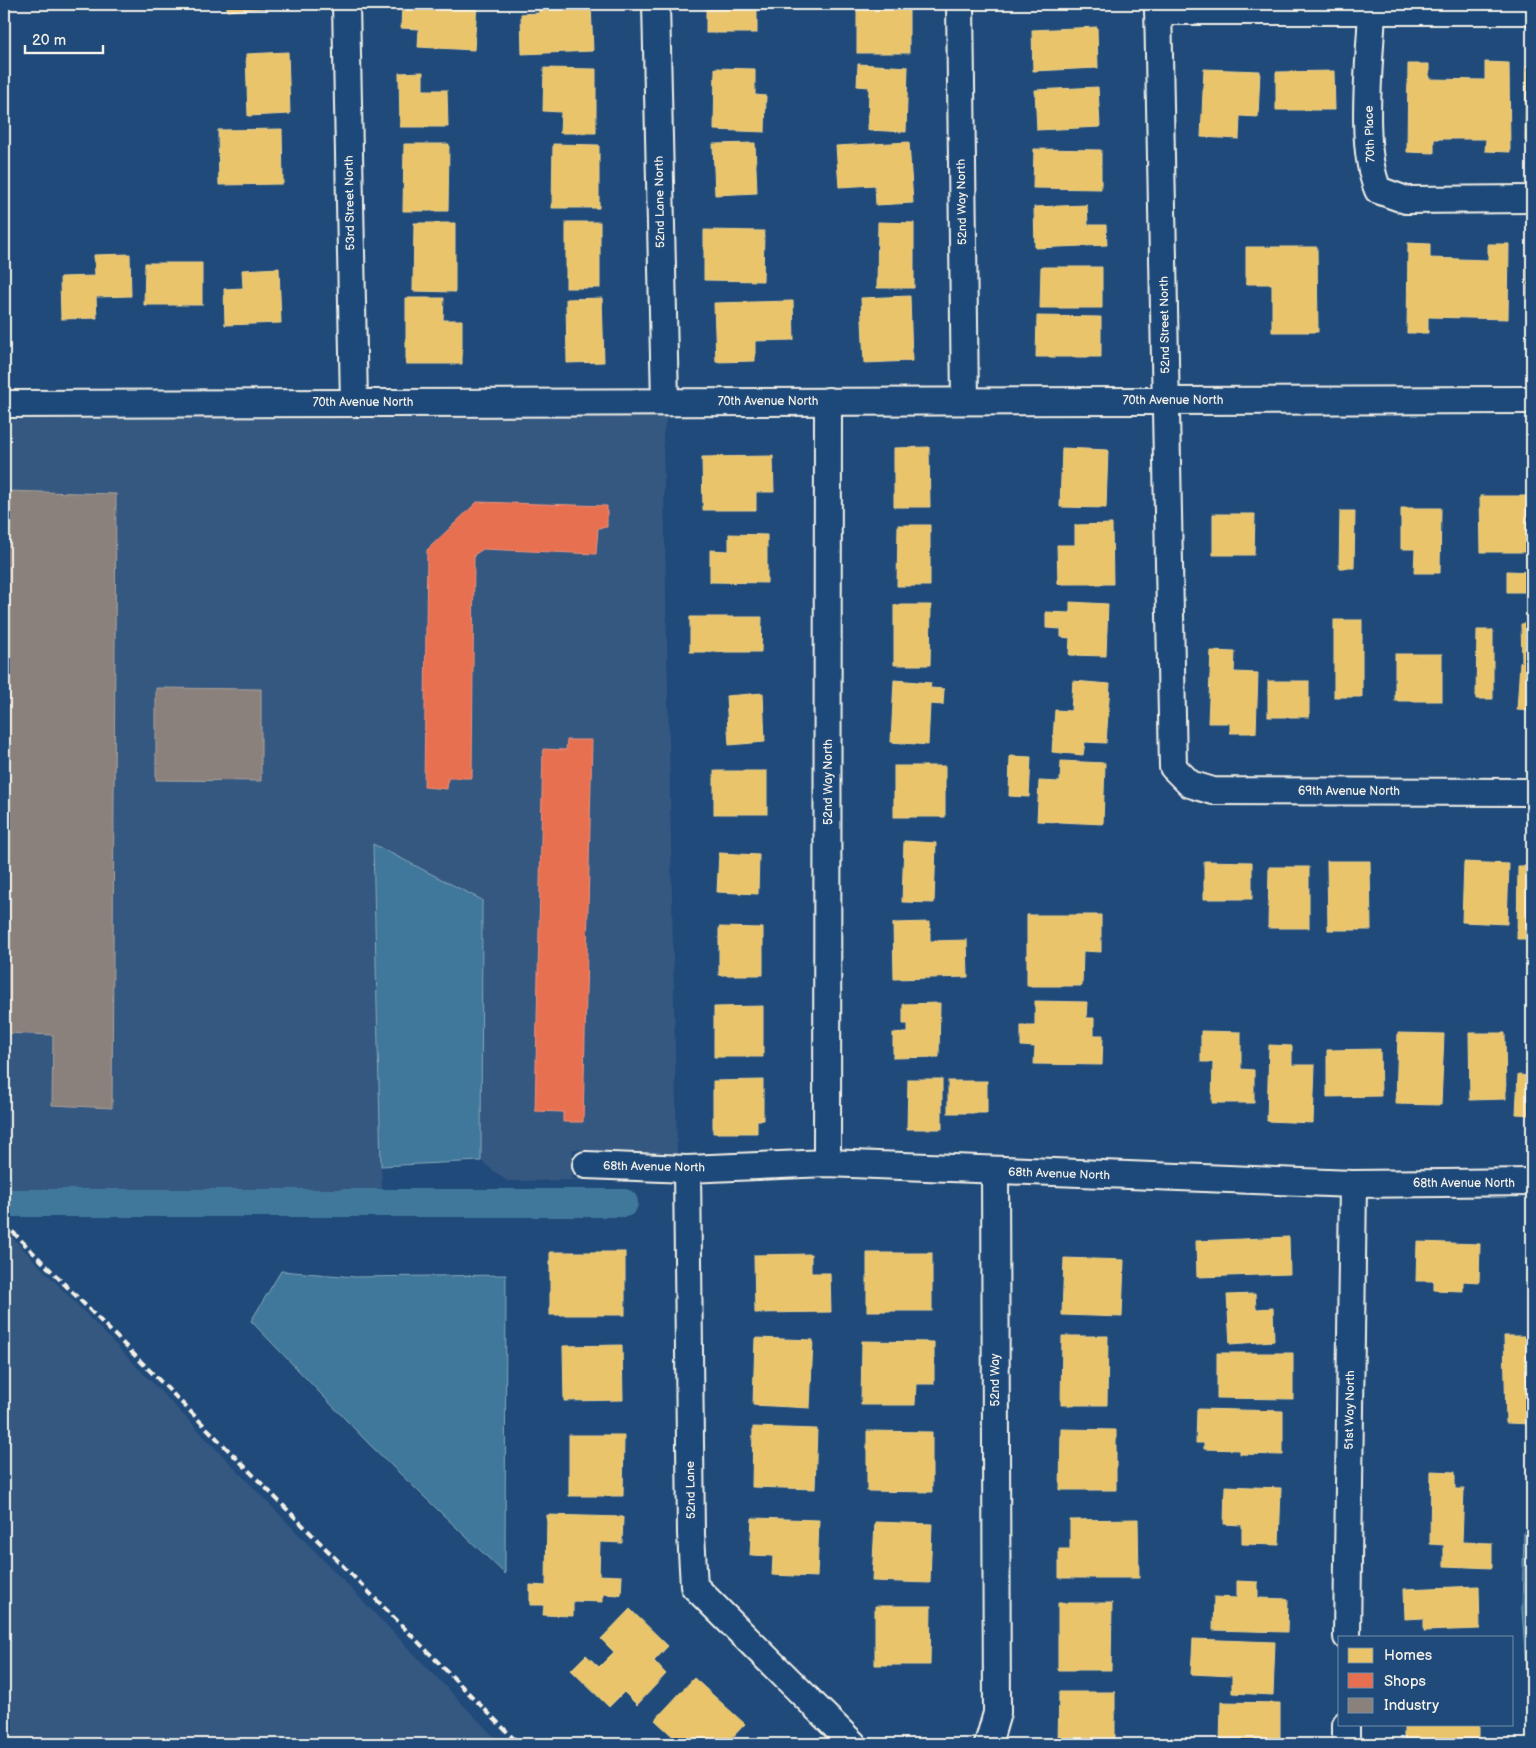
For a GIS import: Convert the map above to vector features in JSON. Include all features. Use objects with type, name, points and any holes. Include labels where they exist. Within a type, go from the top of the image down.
[{"type":"street","name":"53rd Street North","points":[[346,4],[354,402]]},
{"type":"street","name":"52nd Lane North","points":[[656,4],[665,401]]},
{"type":"street","name":"52nd Way North","points":[[960,4],[965,400]]},
{"type":"street","points":[[1158,8],[1372,12],[1531,9]]},
{"type":"street","name":"52nd Street North","points":[[1158,8],[1173,767]]},
{"type":"street","name":"70th Place","points":[[1372,12],[1368,151],[1372,176],[1378,190],[1406,200],[1532,199]]},
{"type":"street","name":"70th Avenue North","points":[[4,404],[1532,400]]},
{"type":"street","name":"52nd Way North","points":[[827,1163],[828,401]]},
{"type":"street","name":"69th Avenue North","points":[[1173,767],[1190,784],[1213,791],[1532,792]]},
{"type":"street","name":"68th Avenue North","points":[[586,1165],[687,1169],[827,1163],[1353,1184],[1532,1182]]},
{"type":"street","name":"52nd Lane","points":[[687,1169],[691,1534],[694,1586],[853,1744]]},
{"type":"street","name":"52nd Way","points":[[988,1744],[997,1713],[995,1171]]},
{"type":"street","name":"51st Way North","points":[[1347,1636],[1353,1184]]},
{"type":"street","points":[[1346,1726],[1346,1744]]},
{"type":"shaded area","points":[[667,416],[663,435],[677,1154],[573,1149],[572,1179],[590,1180],[507,1181],[481,1161],[482,900],[373,844],[382,1199],[4,1197],[4,419]]},
{"type":"shaded area","points":[[373,844],[482,900],[481,1161],[381,1166]]},
{"type":"shaded area","points":[[4,1229],[440,1681],[501,1744],[4,1744]]},
{"type":"shaded area","points":[[281,1271],[355,1277],[506,1275],[505,1574],[369,1444],[251,1321]]},
{"type":"shaded area","points":[[1532,1514],[1532,1720],[1527,1685],[1522,1608],[1524,1532]]},
{"type":"building: Homes","points":[[227,4],[278,4],[279,7],[227,11]]},
{"type":"building: Homes","points":[[402,4],[477,4],[474,50],[418,47],[419,29],[401,28]]},
{"type":"building: Homes","points":[[538,4],[591,4],[593,51],[522,54],[521,14],[539,13]]},
{"type":"building: Homes","points":[[706,4],[757,4],[757,33],[706,33]]},
{"type":"building: Homes","points":[[857,4],[909,4],[909,53],[857,53]]},
{"type":"building: Homes","points":[[1097,27],[1098,68],[1033,71],[1032,30]]},
{"type":"building: Homes","points":[[288,52],[290,114],[248,116],[246,54]]},
{"type":"building: Homes","points":[[1485,62],[1509,63],[1510,152],[1485,151],[1486,139],[1434,139],[1434,153],[1407,152],[1408,64],[1429,64],[1429,79],[1485,80]]},
{"type":"building: Homes","points":[[858,64],[908,67],[906,132],[868,130],[869,87],[857,86]]},
{"type":"building: Homes","points":[[1526,66],[1532,66],[1532,141],[1525,141]]},
{"type":"building: Homes","points":[[544,68],[596,69],[596,133],[560,133],[561,112],[543,111]]},
{"type":"building: Homes","points":[[715,68],[755,69],[755,95],[766,96],[765,132],[714,130]]},
{"type":"building: Homes","points":[[1204,69],[1260,71],[1258,117],[1240,116],[1239,139],[1201,137]]},
{"type":"building: Homes","points":[[1334,71],[1335,110],[1276,110],[1276,72]]},
{"type":"building: Homes","points":[[423,72],[423,90],[447,90],[448,127],[400,127],[399,73]]},
{"type":"building: Homes","points":[[1098,87],[1100,127],[1037,130],[1035,90]]},
{"type":"building: Homes","points":[[282,129],[283,184],[219,185],[218,130]]},
{"type":"building: Homes","points":[[909,142],[913,203],[876,205],[875,185],[839,187],[836,146]]},
{"type":"building: Homes","points":[[755,143],[757,193],[715,195],[713,144]]},
{"type":"building: Homes","points":[[404,144],[449,144],[448,211],[403,211]]},
{"type":"building: Homes","points":[[553,144],[599,145],[599,208],[552,208]]},
{"type":"building: Homes","points":[[1034,149],[1101,150],[1101,189],[1033,188]]},
{"type":"building: Homes","points":[[1087,205],[1088,225],[1106,225],[1107,245],[1035,248],[1034,207]]},
{"type":"building: Homes","points":[[566,222],[600,222],[600,288],[566,288]]},
{"type":"building: Homes","points":[[878,222],[914,223],[914,288],[877,288]]},
{"type":"building: Homes","points":[[414,223],[455,223],[455,292],[413,291]]},
{"type":"building: Homes","points":[[704,230],[764,231],[763,281],[704,280]]},
{"type":"building: Homes","points":[[1408,243],[1430,244],[1430,258],[1488,260],[1488,244],[1509,244],[1508,319],[1428,317],[1428,333],[1407,333]]},
{"type":"building: Homes","points":[[1246,247],[1317,247],[1318,332],[1272,332],[1272,284],[1246,284]]},
{"type":"building: Homes","points":[[130,254],[131,296],[96,297],[97,318],[61,319],[60,277],[95,276],[94,255]]},
{"type":"building: Homes","points":[[1528,257],[1532,257],[1532,330],[1528,330]]},
{"type":"building: Homes","points":[[145,263],[202,263],[202,305],[144,305]]},
{"type":"building: Homes","points":[[1041,267],[1102,267],[1102,308],[1040,308]]},
{"type":"building: Homes","points":[[279,268],[281,323],[225,325],[224,289],[243,288],[242,270]]},
{"type":"building: Homes","points":[[910,296],[912,361],[864,363],[861,298]]},
{"type":"building: Homes","points":[[406,298],[444,298],[443,320],[462,320],[462,364],[406,364]]},
{"type":"building: Homes","points":[[602,298],[604,362],[567,363],[566,299]]},
{"type":"building: Homes","points":[[793,301],[794,340],[755,341],[755,361],[716,362],[714,303]]},
{"type":"building: Homes","points":[[1037,316],[1101,317],[1101,357],[1036,357]]},
{"type":"building: Homes","points":[[929,447],[930,507],[894,507],[894,448]]},
{"type":"building: Homes","points":[[1062,448],[1108,450],[1106,508],[1060,507]]},
{"type":"building: Homes","points":[[773,456],[774,492],[756,492],[756,510],[703,510],[702,457]]},
{"type":"building: Homes","points":[[1480,496],[1532,496],[1532,552],[1481,552]]},
{"type":"building: Homes","points":[[1401,508],[1441,508],[1440,573],[1414,573],[1415,549],[1401,549]]},
{"type":"building: Homes","points":[[1340,511],[1355,511],[1354,568],[1339,568]]},
{"type":"building: Homes","points":[[1213,514],[1255,514],[1254,555],[1213,555]]},
{"type":"building: Homes","points":[[1112,524],[1113,584],[1058,584],[1057,545],[1075,545],[1075,525]]},
{"type":"building: Homes","points":[[898,525],[930,525],[930,586],[897,586]]},
{"type":"building: Homes","points":[[729,534],[767,535],[767,583],[710,582],[710,550],[729,551]]},
{"type":"building: Homes","points":[[1507,571],[1532,572],[1532,592],[1507,592]]},
{"type":"building: Homes","points":[[1070,602],[1108,604],[1106,656],[1069,655],[1070,638],[1061,637],[1061,629],[1046,628],[1046,612],[1070,613]]},
{"type":"building: Homes","points":[[894,605],[931,605],[930,665],[894,665]]},
{"type":"building: Homes","points":[[690,617],[762,617],[761,652],[690,652]]},
{"type":"building: Homes","points":[[1334,620],[1362,620],[1362,697],[1334,697]]},
{"type":"building: Homes","points":[[1532,623],[1532,661],[1522,661],[1521,624]]},
{"type":"building: Homes","points":[[1477,630],[1493,630],[1493,699],[1476,699]]},
{"type":"building: Homes","points":[[1211,651],[1235,652],[1234,672],[1258,673],[1256,733],[1230,733],[1230,723],[1208,723]]},
{"type":"building: Homes","points":[[1395,654],[1442,654],[1442,701],[1395,701]]},
{"type":"building: Homes","points":[[1520,662],[1532,662],[1532,711],[1517,710]]},
{"type":"building: Homes","points":[[894,680],[931,683],[930,688],[944,689],[943,705],[930,704],[928,745],[891,742]]},
{"type":"building: Homes","points":[[1073,681],[1110,684],[1106,743],[1085,742],[1083,755],[1052,752],[1055,710],[1071,711]]},
{"type":"building: Homes","points":[[1268,681],[1309,681],[1309,717],[1268,717]]},
{"type":"building: Homes","points":[[763,693],[765,742],[729,745],[726,696]]},
{"type":"building: Homes","points":[[1010,756],[1031,757],[1029,797],[1009,796]]},
{"type":"building: Homes","points":[[1061,761],[1105,763],[1103,824],[1037,821],[1039,781],[1060,782]]},
{"type":"building: Homes","points":[[894,766],[945,766],[945,817],[894,817]]},
{"type":"building: Homes","points":[[714,771],[767,771],[767,814],[714,814]]},
{"type":"building: Homes","points":[[904,841],[936,843],[934,903],[902,902]]},
{"type":"building: Homes","points":[[719,853],[759,855],[758,894],[717,892]]},
{"type":"building: Homes","points":[[1204,861],[1252,862],[1252,899],[1204,899]]},
{"type":"building: Homes","points":[[1327,861],[1370,861],[1371,930],[1328,930]]},
{"type":"building: Homes","points":[[1464,862],[1509,864],[1507,924],[1462,922]]},
{"type":"building: Homes","points":[[1518,866],[1532,866],[1532,939],[1517,939]]},
{"type":"building: Homes","points":[[1269,867],[1309,867],[1309,928],[1268,928]]},
{"type":"building: Homes","points":[[1027,915],[1101,915],[1101,952],[1083,951],[1082,986],[1027,986]]},
{"type":"building: Homes","points":[[930,922],[930,941],[967,940],[968,977],[894,979],[893,923]]},
{"type":"building: Homes","points":[[719,927],[763,928],[763,975],[719,975]]},
{"type":"building: Homes","points":[[1035,1001],[1087,1002],[1086,1018],[1094,1018],[1094,1035],[1103,1035],[1102,1065],[1034,1064],[1035,1047],[1021,1046],[1021,1026],[1035,1026]]},
{"type":"building: Homes","points":[[940,1003],[939,1057],[893,1058],[893,1033],[908,1033],[908,1024],[903,1024],[903,1004]]},
{"type":"building: Homes","points":[[763,1006],[763,1057],[714,1057],[714,1007]]},
{"type":"building: Homes","points":[[1201,1031],[1241,1032],[1241,1069],[1254,1070],[1254,1103],[1212,1103],[1213,1062],[1201,1062]]},
{"type":"building: Homes","points":[[1398,1033],[1444,1034],[1441,1105],[1396,1104]]},
{"type":"building: Homes","points":[[1469,1033],[1505,1033],[1506,1099],[1470,1100]]},
{"type":"building: Homes","points":[[1269,1045],[1292,1046],[1292,1065],[1315,1065],[1313,1123],[1267,1121]]},
{"type":"building: Homes","points":[[1380,1049],[1381,1096],[1327,1097],[1327,1050]]},
{"type":"building: Homes","points":[[1518,1075],[1532,1076],[1532,1115],[1516,1114]]},
{"type":"building: Homes","points":[[908,1079],[942,1079],[942,1129],[907,1129]]},
{"type":"building: Homes","points":[[763,1080],[763,1120],[757,1120],[757,1133],[713,1133],[713,1081]]},
{"type":"building: Homes","points":[[948,1081],[987,1081],[987,1113],[948,1113]]},
{"type":"building: Homes","points":[[1289,1237],[1290,1274],[1197,1277],[1196,1241]]},
{"type":"building: Homes","points":[[1417,1242],[1480,1244],[1479,1282],[1463,1281],[1463,1291],[1434,1290],[1434,1281],[1416,1281]]},
{"type":"building: Homes","points":[[550,1252],[625,1252],[625,1315],[550,1315]]},
{"type":"building: Homes","points":[[867,1253],[932,1253],[932,1311],[867,1311]]},
{"type":"building: Homes","points":[[811,1254],[811,1273],[830,1273],[831,1312],[755,1313],[754,1255]]},
{"type":"building: Homes","points":[[1064,1258],[1124,1260],[1122,1317],[1062,1315]]},
{"type":"building: Homes","points":[[1255,1294],[1256,1309],[1273,1308],[1274,1341],[1230,1344],[1227,1295]]},
{"type":"building: Homes","points":[[1062,1336],[1108,1336],[1107,1405],[1061,1405]]},
{"type":"building: Homes","points":[[1504,1336],[1532,1336],[1532,1424],[1506,1423]]},
{"type":"building: Homes","points":[[755,1338],[813,1340],[810,1408],[753,1405]]},
{"type":"building: Homes","points":[[862,1341],[934,1342],[934,1384],[916,1384],[915,1405],[861,1405]]},
{"type":"building: Homes","points":[[622,1345],[623,1400],[564,1401],[563,1346]]},
{"type":"building: Homes","points":[[1217,1353],[1293,1353],[1293,1399],[1217,1398]]},
{"type":"building: Homes","points":[[1197,1409],[1283,1411],[1283,1455],[1240,1454],[1240,1450],[1204,1449],[1204,1443],[1196,1443]]},
{"type":"building: Homes","points":[[753,1427],[817,1429],[815,1489],[752,1487]]},
{"type":"building: Homes","points":[[1061,1429],[1116,1430],[1116,1490],[1060,1490]]},
{"type":"building: Homes","points":[[867,1431],[932,1432],[932,1492],[867,1491]]},
{"type":"building: Homes","points":[[569,1435],[624,1435],[623,1496],[569,1496]]},
{"type":"building: Homes","points":[[1431,1471],[1455,1472],[1455,1489],[1464,1489],[1462,1542],[1492,1543],[1492,1568],[1444,1566],[1444,1545],[1430,1544]]},
{"type":"building: Homes","points":[[1225,1486],[1281,1488],[1279,1545],[1242,1544],[1242,1525],[1224,1524]]},
{"type":"building: Homes","points":[[547,1515],[623,1517],[622,1543],[600,1542],[599,1575],[622,1576],[621,1595],[603,1594],[603,1602],[573,1601],[573,1616],[543,1615],[544,1605],[530,1605],[530,1585],[546,1586]]},
{"type":"building: Homes","points":[[752,1518],[819,1520],[817,1577],[772,1575],[773,1556],[750,1555]]},
{"type":"building: Homes","points":[[1138,1519],[1139,1578],[1059,1578],[1059,1549],[1070,1549],[1070,1520]]},
{"type":"building: Homes","points":[[875,1522],[932,1524],[930,1583],[872,1581]]},
{"type":"building: Homes","points":[[1237,1581],[1258,1582],[1258,1598],[1288,1599],[1287,1632],[1213,1630],[1214,1597],[1237,1598]]},
{"type":"building: Homes","points":[[1479,1586],[1480,1629],[1424,1631],[1424,1618],[1405,1619],[1404,1589]]},
{"type":"building: Homes","points":[[1058,1603],[1112,1603],[1111,1670],[1058,1670]]},
{"type":"building: Homes","points":[[875,1606],[931,1606],[930,1665],[875,1665]]},
{"type":"building: Homes","points":[[630,1609],[668,1646],[654,1661],[666,1674],[637,1705],[624,1692],[609,1707],[571,1670],[586,1655],[599,1667],[614,1652],[601,1639]]},
{"type":"building: Homes","points":[[1193,1639],[1275,1642],[1273,1695],[1232,1693],[1232,1676],[1191,1674]]},
{"type":"building: Homes","points":[[694,1678],[745,1724],[726,1744],[681,1744],[655,1720]]},
{"type":"building: Homes","points":[[1059,1692],[1115,1692],[1115,1744],[1058,1744]]},
{"type":"building: Homes","points":[[1221,1702],[1280,1703],[1280,1744],[1220,1744]]},
{"type":"building: Homes","points":[[1404,1726],[1479,1726],[1479,1744],[1404,1744]]},
{"type":"building: Shops","points":[[477,502],[607,506],[607,527],[598,528],[596,554],[483,549],[474,555],[472,778],[448,778],[447,789],[424,787],[427,550]]},
{"type":"building: Shops","points":[[567,740],[592,740],[583,1122],[563,1122],[563,1112],[535,1111],[543,749],[566,750]]},
{"type":"building: Industry","points":[[4,491],[116,494],[112,1108],[52,1105],[53,1035],[4,1033]]},
{"type":"building: Industry","points":[[156,688],[261,689],[261,781],[156,780]]},
{"type":"building: Industry","points":[[5,1626],[6,1679],[4,1679]]},
{"type":"waterway","points":[[4,1203],[624,1203]]},
{"type":"railway","points":[[4,1223],[519,1744]]}]
